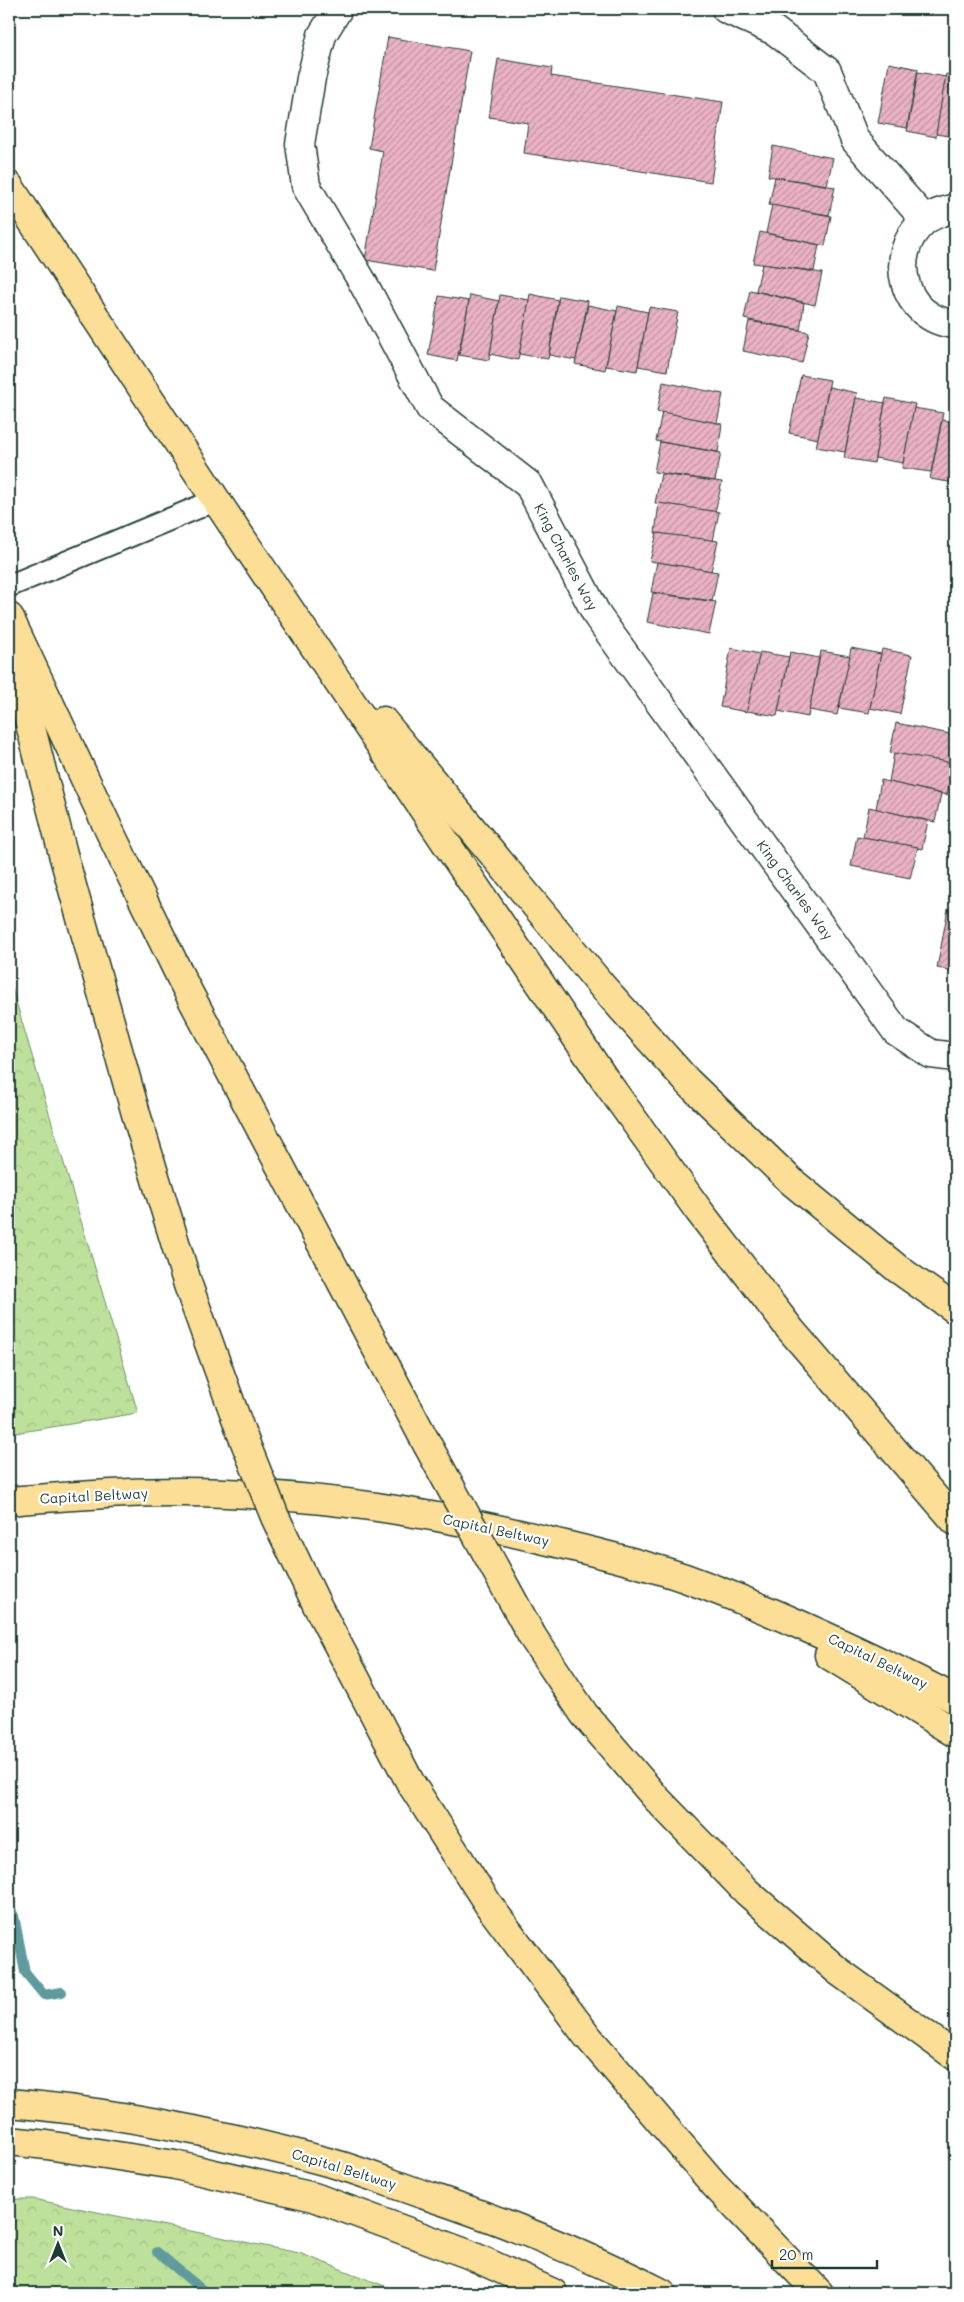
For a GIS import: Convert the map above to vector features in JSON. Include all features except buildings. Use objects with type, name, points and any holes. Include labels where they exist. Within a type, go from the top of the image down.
[{"type":"highway","points":[[9,186],[216,500],[600,1072],[699,1211],[790,1329],[955,1521]]},
{"type":"highway","points":[[283,600],[602,986],[687,1081],[791,1182],[898,1269],[955,1309]]},
{"type":"highway","points":[[9,617],[105,823],[182,980],[427,1444],[532,1636],[584,1714],[656,1798],[748,1892],[838,1971],[955,2056]]},
{"type":"highway","points":[[9,639],[63,854],[136,1114],[188,1285],[241,1432],[276,1517],[317,1605],[410,1782],[490,1907],[588,2037],[714,2184],[820,2293]]},
{"type":"highway","name":"Capital Beltway","points":[[9,1501],[100,1493],[226,1493],[354,1503],[492,1527],[682,1578],[783,1616],[878,1659],[955,1699]]},
{"type":"highway","points":[[682,1578],[775,1624],[861,1673],[955,1733]]},
{"type":"highway","name":"Capital Beltway","points":[[9,2103],[60,2107],[184,2128],[336,2164],[490,2217],[614,2268],[662,2293]]},
{"type":"highway","points":[[9,2141],[175,2165],[314,2197],[468,2254],[553,2293]]},
{"type":"street","name":"King Charles Way","points":[[338,9],[322,35],[301,134],[300,144],[306,186],[362,281],[430,408],[529,485],[598,617],[896,1031],[931,1054],[955,1057]]},
{"type":"street","points":[[726,9],[775,31],[827,71],[854,140],[925,220]]},
{"type":"street","points":[[955,208],[939,212],[925,220],[913,232],[906,247],[902,263],[904,280],[910,295],[920,308],[934,318],[955,324]]},
{"type":"lane","points":[[9,586],[216,500]]},
{"type":"green space","points":[[9,978],[138,1413],[9,1434]]},
{"type":"green space","points":[[9,2199],[33,2199],[299,2253],[403,2293],[9,2293]]},
{"type":"waterway","points":[[9,1907],[14,1916],[25,1972],[44,1995],[62,1992]]},
{"type":"waterway","points":[[157,2252],[206,2293]]}]
